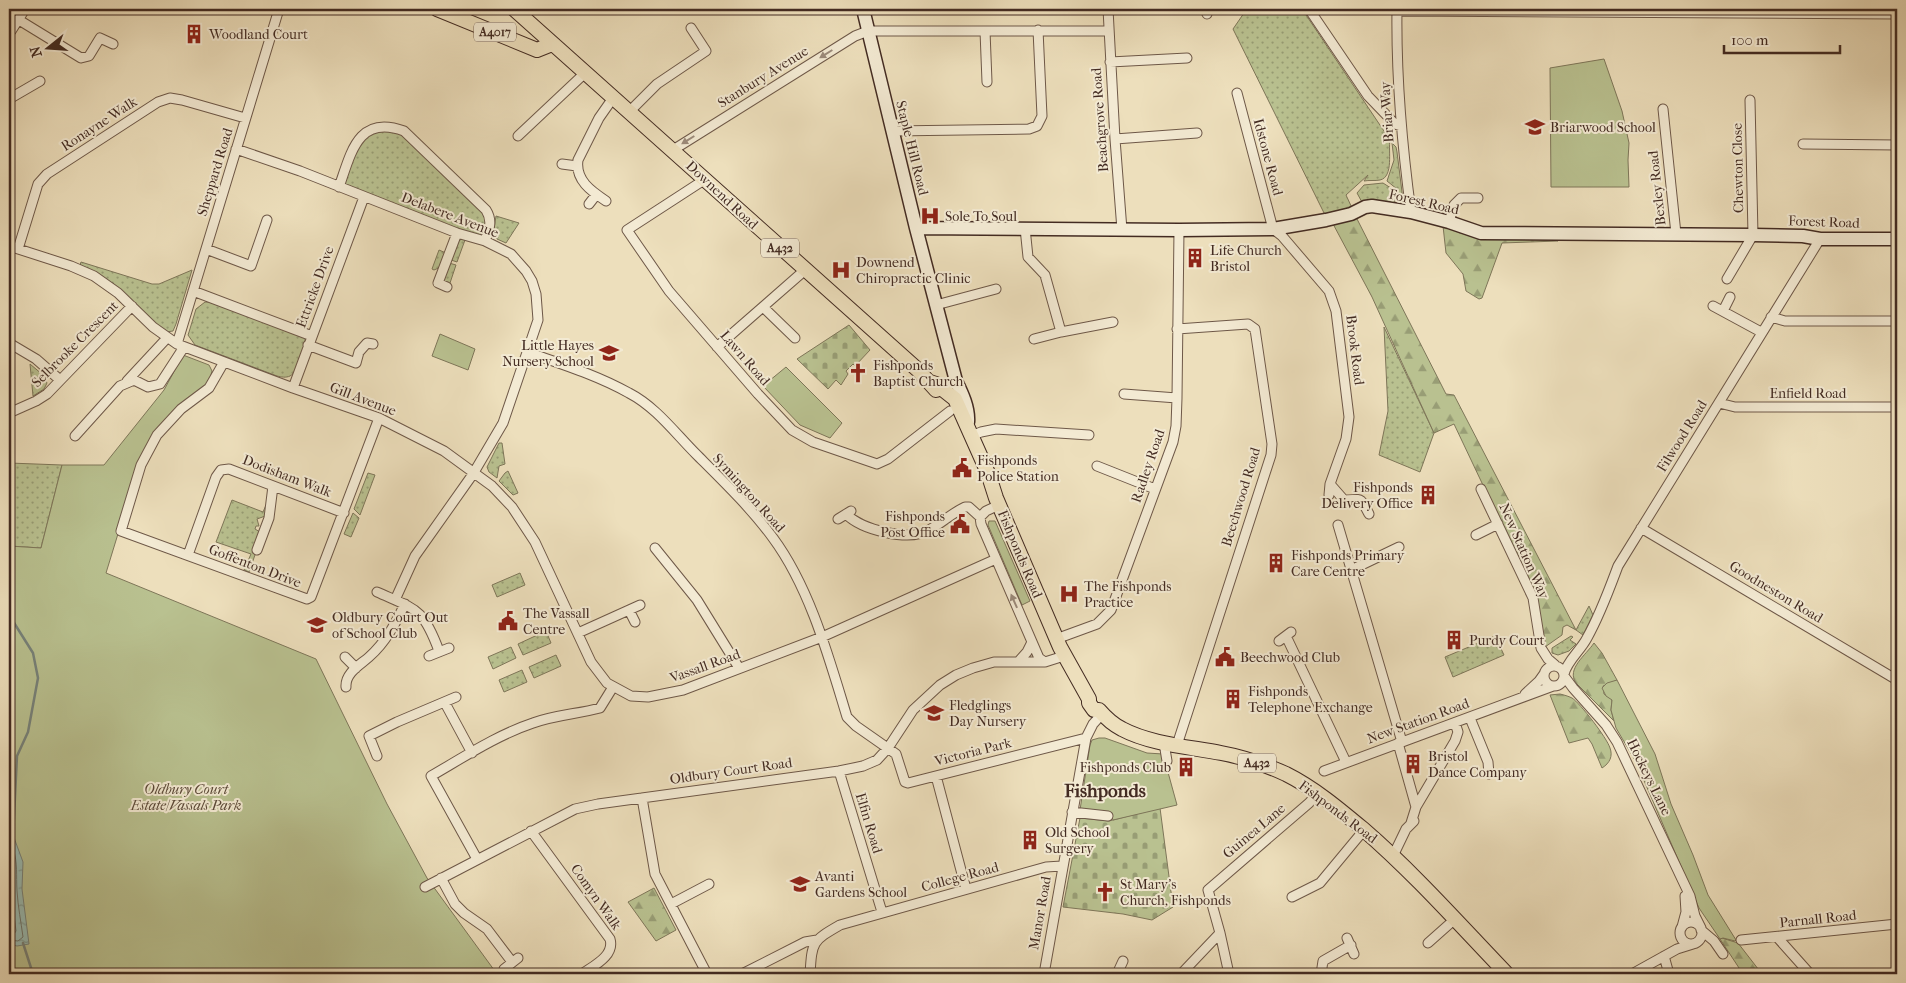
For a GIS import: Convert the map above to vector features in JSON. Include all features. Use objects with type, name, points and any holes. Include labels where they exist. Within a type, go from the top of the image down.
[{"type":"main road","name":"A4017","points":[[437,9],[537,50],[552,44]]},
{"type":"main road","name":"Downend Road","points":[[514,9],[930,382],[936,384],[953,405]]},
{"type":"main road","name":"Staple Hill Road","points":[[863,9],[936,305],[956,381],[962,392],[969,415],[970,432]]},
{"type":"main road","name":"Forest Road","points":[[916,228],[1273,229],[1351,214],[1365,207],[1390,208],[1411,212],[1481,233],[1753,235],[1804,236],[1820,239],[1897,239]]},
{"type":"main road","name":"Staple Hill Road","points":[[953,405],[956,381]]},
{"type":"main road","name":"Fishponds Road","points":[[953,405],[960,427],[970,432],[1056,639],[1089,699],[1088,703],[1122,729],[1171,744],[1240,757],[1285,774],[1318,794],[1364,830],[1393,856],[1507,974]]},
{"type":"street","points":[[10,32],[25,9]]},
{"type":"street","name":"Sheppard Road","points":[[127,381],[134,380],[148,387],[160,384],[180,346],[192,291],[279,9]]},
{"type":"street","name":"Beachgrove Road","points":[[1108,9],[1114,139],[1122,230]]},
{"type":"street","points":[[1309,9],[1368,96],[1395,124],[1401,126]]},
{"type":"street","points":[[1397,10],[1897,14]]},
{"type":"street","name":"Briar Way","points":[[1397,10],[1397,63],[1401,126],[1411,212]]},
{"type":"street","points":[[19,20],[81,58],[89,56],[100,38],[113,44]]},
{"type":"street","points":[[630,112],[657,84],[706,51],[691,28]]},
{"type":"street","points":[[892,131],[1029,129],[1037,126],[1042,116],[1038,30]]},
{"type":"street","points":[[868,31],[1109,30]]},
{"type":"street","name":"Stanbury Avenue","points":[[673,150],[855,36],[868,31]]},
{"type":"street","points":[[985,31],[987,82]]},
{"type":"street","points":[[69,63],[75,54]]},
{"type":"street","points":[[1110,62],[1187,58]]},
{"type":"street","points":[[518,136],[585,73]]},
{"type":"street","points":[[9,99],[40,81]]},
{"type":"street","name":"Idstone Road","points":[[1237,93],[1273,229]]},
{"type":"street","name":"Ronayne Walk","points":[[18,249],[38,184],[42,179],[158,102],[170,98],[182,100],[245,118]]},
{"type":"street","points":[[606,201],[596,194],[578,175],[577,166],[578,160],[599,118],[613,98]]},
{"type":"street","name":"Chewton Close","points":[[1750,100],[1753,235]]},
{"type":"street","name":"Bexley Road","points":[[1663,109],[1676,234]]},
{"type":"street","points":[[339,187],[351,151],[361,136],[379,127],[392,127],[404,131],[490,215],[490,225],[485,241]]},
{"type":"street","points":[[1114,139],[1197,133]]},
{"type":"street","points":[[1803,144],[1897,145]]},
{"type":"street","name":"Delabere Avenue","points":[[236,149],[300,171],[457,233],[485,241],[511,254],[532,281],[536,294],[538,320],[503,423],[473,474],[415,556],[395,600]]},
{"type":"street","points":[[562,164],[577,166]]},
{"type":"street","name":"Lawn Road","points":[[704,180],[627,230],[669,291],[792,430],[813,442],[877,464],[888,459],[953,405]]},
{"type":"street","points":[[589,204],[596,194]]},
{"type":"street","name":"Ettricke Drive","points":[[293,388],[364,197]]},
{"type":"street","points":[[1449,222],[1454,205],[1461,198],[1478,198]]},
{"type":"street","points":[[206,249],[251,266],[267,220]]},
{"type":"street","points":[[1025,228],[1028,257],[1045,275],[1061,332]]},
{"type":"street","name":"Brook Road","points":[[1273,229],[1282,236],[1329,292],[1336,311],[1350,417],[1346,439],[1330,484],[1329,495]]},
{"type":"street","name":"Radley Road","points":[[1056,639],[1097,624],[1111,610],[1173,442],[1176,426],[1177,398],[1178,230]]},
{"type":"street","points":[[438,284],[457,233]]},
{"type":"street","points":[[1727,279],[1753,235]]},
{"type":"street","name":"Filwood Road","points":[[1564,675],[1566,666],[1578,654],[1587,639],[1618,566],[1640,528],[1820,239]]},
{"type":"street","name":"Gill Avenue","points":[[9,246],[71,266],[94,276],[118,292],[167,338],[180,346],[379,418],[444,451],[492,486],[516,514],[535,542],[592,662],[607,683],[613,688]]},
{"type":"street","points":[[717,346],[805,270]]},
{"type":"street","points":[[936,305],[996,289]]},
{"type":"street","points":[[192,291],[310,340],[356,363],[359,352],[367,343],[373,344]]},
{"type":"street","points":[[1723,311],[1730,297]]},
{"type":"street","name":"Selbrooke Crescent","points":[[9,413],[47,394],[132,306]]},
{"type":"street","points":[[1713,306],[1762,332]]},
{"type":"street","points":[[763,307],[796,338]]},
{"type":"street","points":[[1771,317],[1785,321],[1897,321]]},
{"type":"street","points":[[1034,339],[1113,322]]},
{"type":"street","name":"Beechwood Road","points":[[1171,744],[1270,455],[1272,444],[1255,329],[1248,324],[1177,329]]},
{"type":"street","points":[[75,436],[167,338]]},
{"type":"street","points":[[9,343],[36,358],[60,380]]},
{"type":"street","name":"Symington Road","points":[[527,352],[612,384],[650,406],[747,507],[774,539],[792,570],[822,637],[847,717],[856,726],[888,748]]},
{"type":"street","name":"Goffenton Drive","points":[[224,362],[208,388],[181,409],[157,435],[141,465],[120,534],[188,555],[307,599],[311,597],[379,418]]},
{"type":"street","points":[[1124,394],[1177,398]]},
{"type":"street","name":"Enfield Road","points":[[1719,403],[1735,407],[1897,407]]},
{"type":"street","points":[[970,432],[996,429],[1089,435]]},
{"type":"street","points":[[1097,466],[1155,489]]},
{"type":"street","name":"Dodisham Walk","points":[[188,555],[216,477],[221,470],[230,469],[344,513]]},
{"type":"street","points":[[1330,484],[1344,500],[1358,498],[1361,500],[1369,514]]},
{"type":"street","points":[[257,550],[269,518],[273,486]]},
{"type":"street","name":"New Station Way","points":[[1481,489],[1533,598],[1541,648],[1555,665]]},
{"type":"street","points":[[980,517],[986,511],[999,505]]},
{"type":"street","points":[[845,515],[864,526],[908,536],[929,531],[965,507],[968,507],[980,517],[981,524],[1039,658],[1045,662]]},
{"type":"street","points":[[1476,535],[1498,524]]},
{"type":"street","points":[[1338,525],[1400,742],[1416,807]]},
{"type":"street","name":"Goodneston Road","points":[[1640,528],[1897,680]]},
{"type":"street","points":[[1351,570],[1399,547]]},
{"type":"street","points":[[655,548],[697,600],[738,668]]},
{"type":"street","name":"Vassall Road","points":[[613,688],[631,696],[666,695],[822,637],[996,559]]},
{"type":"street","points":[[376,592],[415,609],[424,617],[431,629],[439,651]]},
{"type":"street","points":[[346,687],[346,681],[356,668],[379,648],[405,604]]},
{"type":"street","points":[[578,633],[640,605]]},
{"type":"street","points":[[629,610],[634,622]]},
{"type":"street","name":"New Station Way","points":[[1537,625],[1537,642],[1544,673]]},
{"type":"street","points":[[1285,636],[1346,762]]},
{"type":"street","points":[[1019,661],[1027,652],[1032,642]]},
{"type":"street","points":[[429,656],[449,648]]},
{"type":"street","points":[[1555,665],[1561,668],[1564,675],[1563,680],[1556,685],[1546,682],[1544,673],[1548,667],[1578,654]]},
{"type":"street","name":"Oldbury Court Road","points":[[425,887],[575,809],[839,770],[868,764],[877,760],[888,748],[913,710],[940,685],[972,668],[994,662],[1045,662],[1064,656]]},
{"type":"street","points":[[345,657],[356,668]]},
{"type":"street","name":"New Station Road","points":[[1521,698],[1539,681],[1544,673]]},
{"type":"street","name":"Hockeys Lane","points":[[1564,675],[1609,728],[1625,756],[1690,896],[1695,916],[1701,929]]},
{"type":"street","name":"New Station Road","points":[[1324,771],[1556,685]]},
{"type":"street","name":"Hockeys Lane","points":[[1556,685],[1569,689],[1583,699]]},
{"type":"street","points":[[477,859],[431,776],[534,722],[600,708],[613,688]]},
{"type":"street","points":[[377,756],[369,736],[456,697]]},
{"type":"street","points":[[445,703],[472,753]]},
{"type":"street","name":"Manor Road","points":[[1044,974],[1086,738],[1100,712]]},
{"type":"street","points":[[1470,718],[1488,762],[1489,774]]},
{"type":"street","points":[[1393,856],[1406,829],[1413,822],[1416,807],[1455,740],[1458,732],[1455,723]]},
{"type":"street","name":"Victoria Park","points":[[888,748],[898,758],[905,782],[908,783],[1086,738]]},
{"type":"street","points":[[1168,762],[1171,744]]},
{"type":"street","name":"Elfin Road","points":[[839,770],[882,912]]},
{"type":"street","points":[[936,776],[966,889]]},
{"type":"street","name":"Guinea Lane","points":[[1220,932],[1208,890],[1318,794]]},
{"type":"street","points":[[642,798],[655,874],[707,974]]},
{"type":"street","points":[[1072,812],[1108,816]]},
{"type":"street","points":[[1292,897],[1320,883],[1364,830]]},
{"type":"street","name":"Comyn Walk","points":[[531,831],[610,939],[611,946],[607,954],[580,972]]},
{"type":"street","name":"College Road","points":[[742,974],[805,942],[817,940],[820,936],[840,925],[1046,866],[1062,866]]},
{"type":"street","name":"Hockeys Lane","points":[[1664,956],[1675,945],[1686,918],[1686,904],[1680,874]]},
{"type":"street","points":[[441,878],[455,904],[489,931],[515,960],[504,969]]},
{"type":"street","points":[[671,904],[709,884]]},
{"type":"street","points":[[1428,943],[1455,919]]},
{"type":"street","points":[[1691,922],[1697,924],[1714,941],[1723,954],[1710,944],[1685,941],[1681,930],[1686,924],[1691,922]]},
{"type":"street","name":"Parnall Road","points":[[1741,940],[1897,924]]},
{"type":"street","points":[[1695,943],[1701,937],[1701,929]]},
{"type":"street","points":[[1181,974],[1220,932]]},
{"type":"street","points":[[1220,932],[1229,974]]},
{"type":"street","points":[[1777,937],[1810,974]]},
{"type":"street","points":[[810,974],[811,953],[817,940]]},
{"type":"street","name":"Hockeys Lane","points":[[1632,974],[1677,949],[1695,943]]},
{"type":"street","points":[[1321,974],[1323,961],[1351,946]]},
{"type":"street","points":[[1664,956],[1669,974]]},
{"type":"street","points":[[1117,974],[1122,961]]},
{"type":"green space","points":[[1240,9],[1302,9],[1390,140],[1390,163],[1387,174],[1380,180],[1364,181],[1368,175],[1346,195],[1352,208],[1326,217],[1233,29],[1244,13]]},
{"type":"green space","points":[[1604,59],[1622,111],[1629,143],[1629,187],[1551,187],[1550,68]]},
{"type":"green space","points":[[388,130],[402,134],[487,216],[485,232],[479,235],[455,228],[347,186],[345,182],[358,146],[372,132]]},
{"type":"green space","points":[[1392,143],[1396,147],[1397,152],[1403,200],[1401,205],[1399,204],[1397,189],[1387,181],[1394,160]]},
{"type":"green space","points":[[1383,183],[1394,190],[1395,204],[1363,204],[1357,193],[1364,185]]},
{"type":"green space","points":[[1355,215],[1446,394],[1454,395],[1576,630],[1567,625],[1563,627],[1562,635],[1545,647],[1537,599],[1454,424],[1434,433],[1372,297],[1332,222]]},
{"type":"green space","points":[[496,216],[519,223],[506,243],[493,235]]},
{"type":"green space","points":[[1443,226],[1555,239],[1558,241],[1502,243],[1482,298],[1479,299],[1466,291],[1463,274],[1446,253]]},
{"type":"green space","points":[[465,240],[457,262],[451,260],[458,241]]},
{"type":"green space","points":[[439,250],[446,253],[441,267],[434,270],[432,269]]},
{"type":"green space","points":[[81,262],[152,284],[159,284],[192,270],[173,331],[166,332],[161,329],[114,284],[80,265]]},
{"type":"green space","points":[[449,263],[456,265],[449,286],[443,282]]},
{"type":"green space","points":[[205,302],[305,338],[301,359],[293,374],[287,377],[277,376],[195,345],[188,335],[196,309]]},
{"type":"green space","points":[[849,325],[870,350],[855,366],[853,364],[846,371],[848,374],[841,385],[836,380],[828,389],[797,359]]},
{"type":"green space","points":[[1384,327],[1434,433],[1420,472],[1379,455],[1388,411]]},
{"type":"green space","points":[[440,334],[475,349],[468,370],[432,356]]},
{"type":"green space","name":"Oldbury Court Estate/Vassals Park","points":[[183,355],[209,365],[212,371],[209,382],[187,400],[140,462],[106,573],[316,659],[387,804],[427,878],[497,974],[9,974],[9,546],[41,548],[62,465],[104,465],[164,390]]},
{"type":"green space","points":[[30,364],[43,375],[47,383],[44,389],[33,396]]},
{"type":"green space","points":[[786,367],[842,423],[830,438],[800,425],[763,386]]},
{"type":"green space","points":[[499,443],[502,443],[505,464],[499,466],[497,478],[489,472],[487,467]]},
{"type":"green space","points":[[9,463],[62,465],[41,548],[9,546]]},
{"type":"green space","points":[[508,471],[518,493],[513,495],[499,481]]},
{"type":"green space","points":[[368,473],[375,475],[360,515],[354,509]]},
{"type":"green space","points":[[232,500],[263,512],[266,505],[268,505],[268,515],[257,519],[259,526],[256,526],[255,529],[260,532],[249,572],[244,570],[251,554],[216,542]]},
{"type":"green space","points":[[353,513],[359,518],[351,537],[344,534]]},
{"type":"green space","points":[[989,521],[995,521],[1030,601],[1022,605],[988,525]]},
{"type":"green space","points":[[520,573],[525,585],[497,597],[492,585]]},
{"type":"green space","points":[[1589,606],[1593,615],[1583,635],[1576,630]]},
{"type":"green space","points":[[546,631],[551,643],[523,655],[518,644]]},
{"type":"green space","points":[[1495,636],[1504,655],[1453,677],[1445,657]]},
{"type":"green space","points":[[1571,636],[1573,637],[1570,640],[1576,644],[1569,651],[1558,655],[1552,653],[1552,648]]},
{"type":"green space","points":[[1594,643],[1602,653],[1617,680],[1603,686],[1604,694],[1612,699],[1611,710],[1614,721],[1576,683],[1574,678],[1575,667]]},
{"type":"green space","points":[[511,647],[516,658],[493,669],[488,657]]},
{"type":"green space","points":[[556,655],[561,666],[534,678],[529,667]]},
{"type":"green space","points":[[522,670],[527,682],[504,692],[499,680]]},
{"type":"green space","points":[[1617,680],[1655,754],[1671,804],[1708,895],[1735,941],[1720,939],[1699,908],[1636,762],[1616,728],[1611,710],[1612,700],[1606,696],[1602,688],[1607,683]]},
{"type":"green space","points":[[1560,694],[1576,701],[1608,743],[1611,757],[1609,762],[1602,768],[1588,738],[1569,743],[1550,695]]},
{"type":"green space","points":[[1105,738],[1147,753],[1163,754],[1177,805],[1113,820],[1111,814],[1080,810],[1090,745],[1092,740]]},
{"type":"green space","points":[[1160,808],[1173,907],[1152,920],[1123,914],[1063,907],[1080,818],[1109,821]]},
{"type":"green space","points":[[654,888],[676,930],[656,941],[628,902]]},
{"type":"green space","points":[[1720,939],[1738,943],[1762,974],[1743,974]]},
{"type":"water","points":[[13,835],[23,862],[22,889],[29,944],[17,946],[9,944],[11,909],[9,903],[9,847]]},
{"type":"waterway","points":[[9,603],[12,570]]},
{"type":"waterway","points":[[9,610],[11,618],[33,653],[38,678],[28,732],[17,756],[13,837]]},
{"type":"waterway","points":[[23,943],[33,974]]},
{"type":"place","name":"Woodland Court","points":[[194,34]]},
{"type":"place","name":"Briarwood School","points":[[1535,127]]},
{"type":"place","name":"Sole To Soul","points":[[930,216]]},
{"type":"place","name":"Life Church Bristol","points":[[1195,258]]},
{"type":"place","name":"Downend Chiropractic Clinic","points":[[841,270]]},
{"type":"place","name":"Little Hayes Nursery School","points":[[609,353]]},
{"type":"place","name":"Fishponds Baptist Church","points":[[858,373]]},
{"type":"place","name":"Fishponds Police Station","points":[[962,468]]},
{"type":"place","name":"Fishponds Delivery Office","points":[[1428,495]]},
{"type":"place","name":"Fishponds Post Office","points":[[960,524]]},
{"type":"place","name":"Fishponds Primary Care Centre","points":[[1276,563]]},
{"type":"place","name":"The Fishponds Practice","points":[[1069,594]]},
{"type":"place","name":"The Vassall Centre","points":[[508,621]]},
{"type":"place","name":"Oldbury Court Out of School Club","points":[[317,625]]},
{"type":"place","name":"Purdy Court","points":[[1454,640]]},
{"type":"place","name":"Beechwood Club","points":[[1225,657]]},
{"type":"place","name":"Fishponds Telephone Exchange","points":[[1233,699]]},
{"type":"place","name":"Fledglings Day Nursery","points":[[934,713]]},
{"type":"place","name":"Bristol Dance Company","points":[[1413,764]]},
{"type":"place","name":"Fishponds Club","points":[[1186,767]]},
{"type":"place","name":"Old School Surgery","points":[[1030,840]]},
{"type":"place","name":"Avanti Gardens School","points":[[800,884]]},
{"type":"place","name":"St Mary's Church, Fishponds","points":[[1105,892]]},
{"type":"district","name":"Fishponds","points":[[1105,791]]}]
